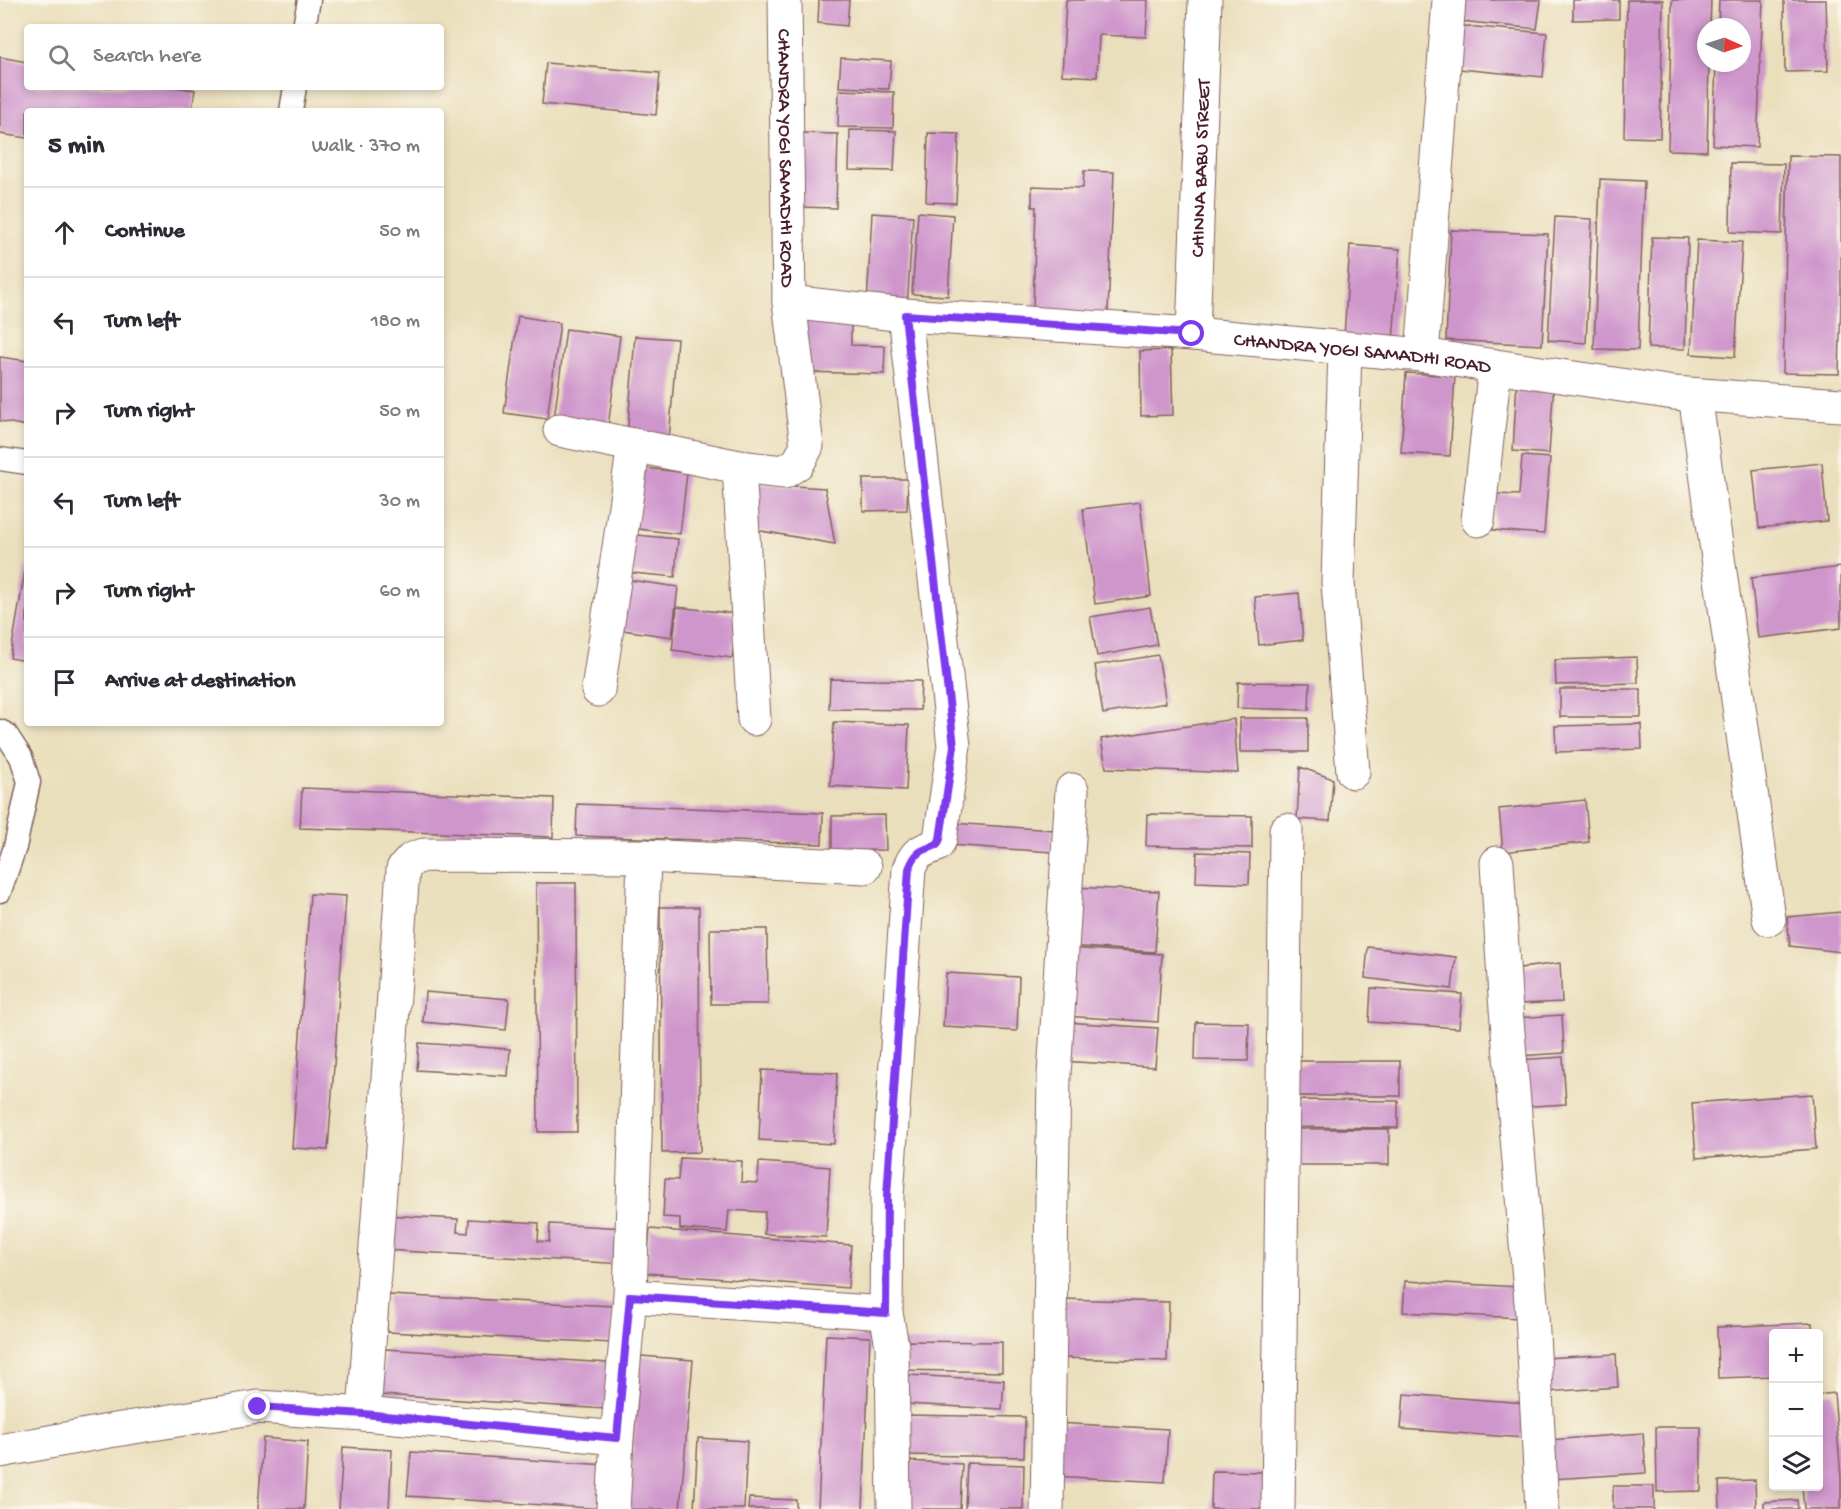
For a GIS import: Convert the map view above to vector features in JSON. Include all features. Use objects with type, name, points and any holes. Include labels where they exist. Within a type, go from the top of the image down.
[{"type":"street","name":"CHANDRA YOGI SAMADHI ROAD","points":[[785,0],[789,302],[905,315],[1192,334],[1422,355],[1674,393],[1841,405]]},
{"type":"street","name":"CHINNA BABU STREET","points":[[1192,334],[1204,0]]},
{"type":"street","points":[[1422,355],[1449,0]]},
{"type":"street","points":[[560,430],[739,467],[784,472],[798,463],[807,446],[789,302]]},
{"type":"street","points":[[894,1509],[892,1346],[886,1313],[887,1196],[909,869],[913,858],[919,852],[937,845],[940,839],[954,746],[905,315]]},
{"type":"street","points":[[1346,348],[1338,583],[1353,772]]},
{"type":"street","points":[[1478,520],[1495,366]]},
{"type":"street","points":[[1695,395],[1768,919]]},
{"type":"street","points":[[598,690],[634,445]]},
{"type":"street","points":[[739,467],[754,719]]},
{"type":"street","points":[[1047,1509],[1054,1075],[1072,790]]},
{"type":"street","points":[[1278,1509],[1286,830]]},
{"type":"street","points":[[364,1414],[403,869],[412,859],[424,855],[644,856],[865,867]]},
{"type":"street","points":[[613,1509],[630,1296],[644,856]]},
{"type":"street","points":[[1497,863],[1505,997],[1532,1314],[1542,1509]]},
{"type":"street","points":[[630,1296],[886,1313]]},
{"type":"street","points":[[0,1451],[258,1407],[364,1414],[617,1438]]},
{"type":"lane","points":[[305,24],[309,0]]},
{"type":"lane","points":[[292,108],[294,90]]},
{"type":"lane","points":[[0,459],[24,463]]},
{"type":"lane","points":[[0,731],[6,734],[21,757],[29,782],[15,847],[0,891]]},
{"type":"building","points":[[819,0],[849,0],[847,26],[818,23]]},
{"type":"building","points":[[1066,0],[1148,0],[1146,37],[1099,35],[1097,77],[1062,75]]},
{"type":"building","points":[[1452,0],[1541,0],[1537,29],[1450,20]]},
{"type":"building","points":[[1573,0],[1619,0],[1619,19],[1573,20]]},
{"type":"building","points":[[1627,0],[1663,0],[1660,138],[1624,137]]},
{"type":"building","points":[[1672,0],[1711,0],[1710,18],[1697,18],[1697,72],[1709,72],[1707,151],[1668,150]]},
{"type":"building","points":[[1719,0],[1763,0],[1757,147],[1713,145],[1716,72],[1751,72],[1751,18],[1718,18]]},
{"type":"building","points":[[1784,0],[1826,0],[1828,71],[1785,72]]},
{"type":"building","points":[[1453,25],[1547,33],[1543,77],[1449,68]]},
{"type":"building","points":[[0,57],[24,61],[24,90],[195,90],[192,108],[24,108],[24,138],[0,134]]},
{"type":"building","points":[[841,58],[891,61],[889,89],[839,87]]},
{"type":"building","points":[[546,63],[660,73],[656,115],[542,104]]},
{"type":"building","points":[[839,90],[894,92],[893,128],[838,127]]},
{"type":"building","points":[[850,130],[896,131],[894,171],[849,170]]},
{"type":"building","points":[[798,133],[838,134],[836,208],[797,207]]},
{"type":"building","points":[[928,133],[959,134],[956,203],[926,202]]},
{"type":"building","points":[[1788,156],[1841,157],[1839,374],[1783,373]]},
{"type":"building","points":[[1731,163],[1784,164],[1782,234],[1730,232]]},
{"type":"building","points":[[1084,171],[1114,172],[1108,313],[1033,310],[1036,207],[1032,207],[1032,186],[1083,188]]},
{"type":"building","points":[[1600,179],[1644,181],[1638,350],[1594,349]]},
{"type":"building","points":[[918,212],[953,215],[948,296],[912,294]]},
{"type":"building","points":[[872,213],[913,216],[907,307],[867,304]]},
{"type":"building","points":[[1555,217],[1592,219],[1586,343],[1548,340]]},
{"type":"building","points":[[1451,230],[1548,234],[1542,345],[1446,340]]},
{"type":"building","points":[[1652,237],[1688,238],[1685,349],[1648,348]]},
{"type":"building","points":[[1697,240],[1742,242],[1735,357],[1691,354]]},
{"type":"building","points":[[1350,245],[1400,249],[1393,341],[1344,337]]},
{"type":"building","points":[[518,316],[560,323],[547,419],[504,413]]},
{"type":"building","points":[[802,318],[851,319],[851,345],[885,346],[884,374],[801,372]]},
{"type":"building","points":[[566,329],[620,336],[608,427],[554,419]]},
{"type":"building","points":[[635,336],[677,339],[669,440],[627,437]]},
{"type":"building","points":[[1171,350],[1173,415],[1141,416],[1140,351]]},
{"type":"building","points":[[0,357],[24,361],[24,425],[0,421]]},
{"type":"building","points":[[1406,373],[1455,376],[1450,456],[1401,453]]},
{"type":"building","points":[[1517,380],[1554,383],[1549,454],[1513,451]]},
{"type":"building","points":[[1522,456],[1550,458],[1544,534],[1493,530],[1495,494],[1519,495]]},
{"type":"building","points":[[1822,463],[1827,521],[1759,528],[1753,470]]},
{"type":"building","points":[[637,467],[687,473],[680,534],[630,528]]},
{"type":"building","points":[[863,479],[908,479],[907,510],[863,511]]},
{"type":"building","points":[[747,483],[825,488],[835,544],[750,529]]},
{"type":"building","points":[[1140,502],[1151,596],[1095,604],[1083,509]]},
{"type":"building","points":[[626,534],[678,539],[675,577],[622,572]]},
{"type":"building","points":[[1841,567],[1841,628],[1758,638],[1751,578]]},
{"type":"building","points":[[24,577],[24,660],[10,658]]},
{"type":"building","points":[[622,579],[678,587],[672,637],[615,629]]},
{"type":"building","points":[[1299,593],[1303,640],[1259,645],[1255,597]]},
{"type":"building","points":[[677,607],[737,614],[732,658],[672,650]]},
{"type":"building","points":[[1150,607],[1157,645],[1097,656],[1090,617]]},
{"type":"building","points":[[1158,655],[1166,703],[1103,714],[1095,665]]},
{"type":"building","points":[[1637,657],[1638,683],[1556,685],[1555,660]]},
{"type":"building","points":[[830,679],[921,681],[920,710],[829,709]]},
{"type":"building","points":[[1238,682],[1310,683],[1309,710],[1237,708]]},
{"type":"building","points":[[1560,689],[1641,689],[1641,717],[1560,717]]},
{"type":"building","points":[[1240,718],[1308,718],[1308,752],[1240,752]]},
{"type":"building","points":[[1234,719],[1238,773],[1106,768],[1101,739]]},
{"type":"building","points":[[834,722],[909,725],[906,790],[830,786]]},
{"type":"building","points":[[1641,724],[1642,749],[1556,752],[1555,726]]},
{"type":"building","points":[[1300,767],[1333,779],[1330,821],[1297,819]]},
{"type":"building","points":[[302,788],[554,798],[553,837],[300,828]]},
{"type":"building","points":[[1585,800],[1589,842],[1503,852],[1499,809]]},
{"type":"building","points":[[577,804],[823,813],[822,844],[576,836]]},
{"type":"building","points":[[1147,814],[1252,816],[1252,848],[1146,846]]},
{"type":"building","points":[[885,815],[886,850],[832,851],[832,816]]},
{"type":"building","points":[[951,823],[1053,830],[1052,852],[949,845]]},
{"type":"building","points":[[1197,852],[1250,854],[1249,884],[1196,882]]},
{"type":"building","points":[[536,883],[576,883],[577,1132],[538,1132]]},
{"type":"building","points":[[1071,887],[1159,891],[1155,952],[1068,946]]},
{"type":"building","points":[[310,894],[346,896],[328,1150],[292,1148]]},
{"type":"building","points":[[660,907],[699,907],[700,1152],[662,1153]]},
{"type":"building","points":[[1841,912],[1841,952],[1790,946],[1787,917]]},
{"type":"building","points":[[710,929],[767,929],[768,1004],[711,1004]]},
{"type":"building","points":[[1368,947],[1456,957],[1452,989],[1365,978]]},
{"type":"building","points":[[1068,948],[1162,954],[1158,1022],[1064,1016]]},
{"type":"building","points":[[1560,963],[1562,1002],[1520,1004],[1512,969]]},
{"type":"building","points":[[946,973],[1019,977],[1017,1031],[943,1027]]},
{"type":"building","points":[[1371,988],[1462,994],[1459,1028],[1369,1022]]},
{"type":"building","points":[[425,992],[509,999],[506,1030],[423,1022]]},
{"type":"building","points":[[1562,1015],[1564,1053],[1517,1056],[1515,1018]]},
{"type":"building","points":[[1065,1022],[1158,1028],[1155,1067],[1062,1061]]},
{"type":"building","points":[[1196,1022],[1249,1023],[1248,1061],[1195,1060]]},
{"type":"building","points":[[419,1043],[510,1049],[508,1076],[417,1070]]},
{"type":"building","points":[[1563,1057],[1566,1104],[1518,1107],[1516,1060]]},
{"type":"building","points":[[1292,1061],[1400,1061],[1400,1096],[1293,1096]]},
{"type":"building","points":[[762,1070],[837,1073],[834,1144],[759,1140]]},
{"type":"building","points":[[1812,1094],[1816,1149],[1696,1158],[1692,1103]]},
{"type":"building","points":[[1295,1100],[1398,1101],[1398,1128],[1295,1127]]},
{"type":"building","points":[[1288,1129],[1389,1129],[1389,1165],[1288,1165]]},
{"type":"building","points":[[680,1158],[742,1161],[741,1182],[758,1183],[759,1162],[830,1167],[826,1237],[764,1234],[765,1212],[729,1210],[727,1232],[680,1229],[680,1218],[663,1217],[665,1179],[678,1180]]},
{"type":"building","points":[[385,1215],[458,1219],[457,1232],[468,1233],[469,1219],[539,1223],[538,1241],[549,1242],[550,1224],[627,1228],[625,1264],[384,1250]]},
{"type":"building","points":[[650,1229],[851,1245],[848,1288],[646,1273]]},
{"type":"building","points":[[1405,1281],[1521,1287],[1520,1318],[1403,1312]]},
{"type":"building","points":[[388,1295],[614,1306],[612,1343],[387,1332]]},
{"type":"building","points":[[1060,1299],[1169,1302],[1167,1361],[1059,1358]]},
{"type":"building","points":[[1812,1323],[1813,1329],[1769,1329],[1769,1376],[1718,1378],[1717,1327]]},
{"type":"building","points":[[826,1335],[870,1337],[863,1509],[818,1509]]},
{"type":"building","points":[[901,1341],[1002,1342],[1002,1372],[901,1370]]},
{"type":"building","points":[[385,1349],[609,1363],[606,1409],[382,1395]]},
{"type":"building","points":[[1616,1354],[1618,1387],[1546,1392],[1544,1358]]},
{"type":"building","points":[[641,1356],[693,1360],[680,1509],[628,1509]]},
{"type":"building","points":[[906,1375],[1004,1380],[1002,1409],[905,1404]]},
{"type":"building","points":[[1834,1393],[1841,1477],[1841,1509],[1804,1509],[1802,1491],[1823,1491],[1823,1394]]},
{"type":"building","points":[[1404,1394],[1526,1403],[1524,1438],[1401,1429]]},
{"type":"building","points":[[905,1415],[1025,1417],[1024,1457],[904,1455]]},
{"type":"building","points":[[1055,1423],[1168,1429],[1165,1482],[1052,1476]]},
{"type":"building","points":[[1656,1427],[1701,1427],[1701,1491],[1657,1492]]},
{"type":"building","points":[[1643,1433],[1646,1473],[1552,1479],[1549,1440]]},
{"type":"building","points":[[263,1438],[308,1442],[304,1509],[258,1509]]},
{"type":"building","points":[[698,1438],[747,1441],[744,1509],[694,1509]]},
{"type":"building","points":[[343,1447],[392,1450],[389,1509],[339,1509]]},
{"type":"building","points":[[411,1452],[607,1465],[604,1509],[407,1496]]},
{"type":"building","points":[[907,1461],[962,1464],[960,1509],[904,1509]]},
{"type":"building","points":[[967,1463],[1024,1465],[1023,1509],[965,1509]]},
{"type":"building","points":[[1212,1471],[1267,1472],[1266,1509],[1211,1509]]},
{"type":"building","points":[[1755,1480],[1756,1509],[1720,1509],[1719,1481]]},
{"type":"building","points":[[1613,1486],[1654,1486],[1654,1509],[1613,1509]]},
{"type":"building","points":[[749,1498],[796,1500],[796,1509],[748,1509]]},
{"type":"building","points":[[1797,1500],[1798,1509],[1764,1509],[1764,1502]]},
{"type":"route","points":[[258,1407],[364,1414],[617,1438],[630,1296],[886,1313],[887,1196],[909,869],[913,858],[919,852],[937,845],[940,839],[954,746],[905,315],[1192,334]]}]
